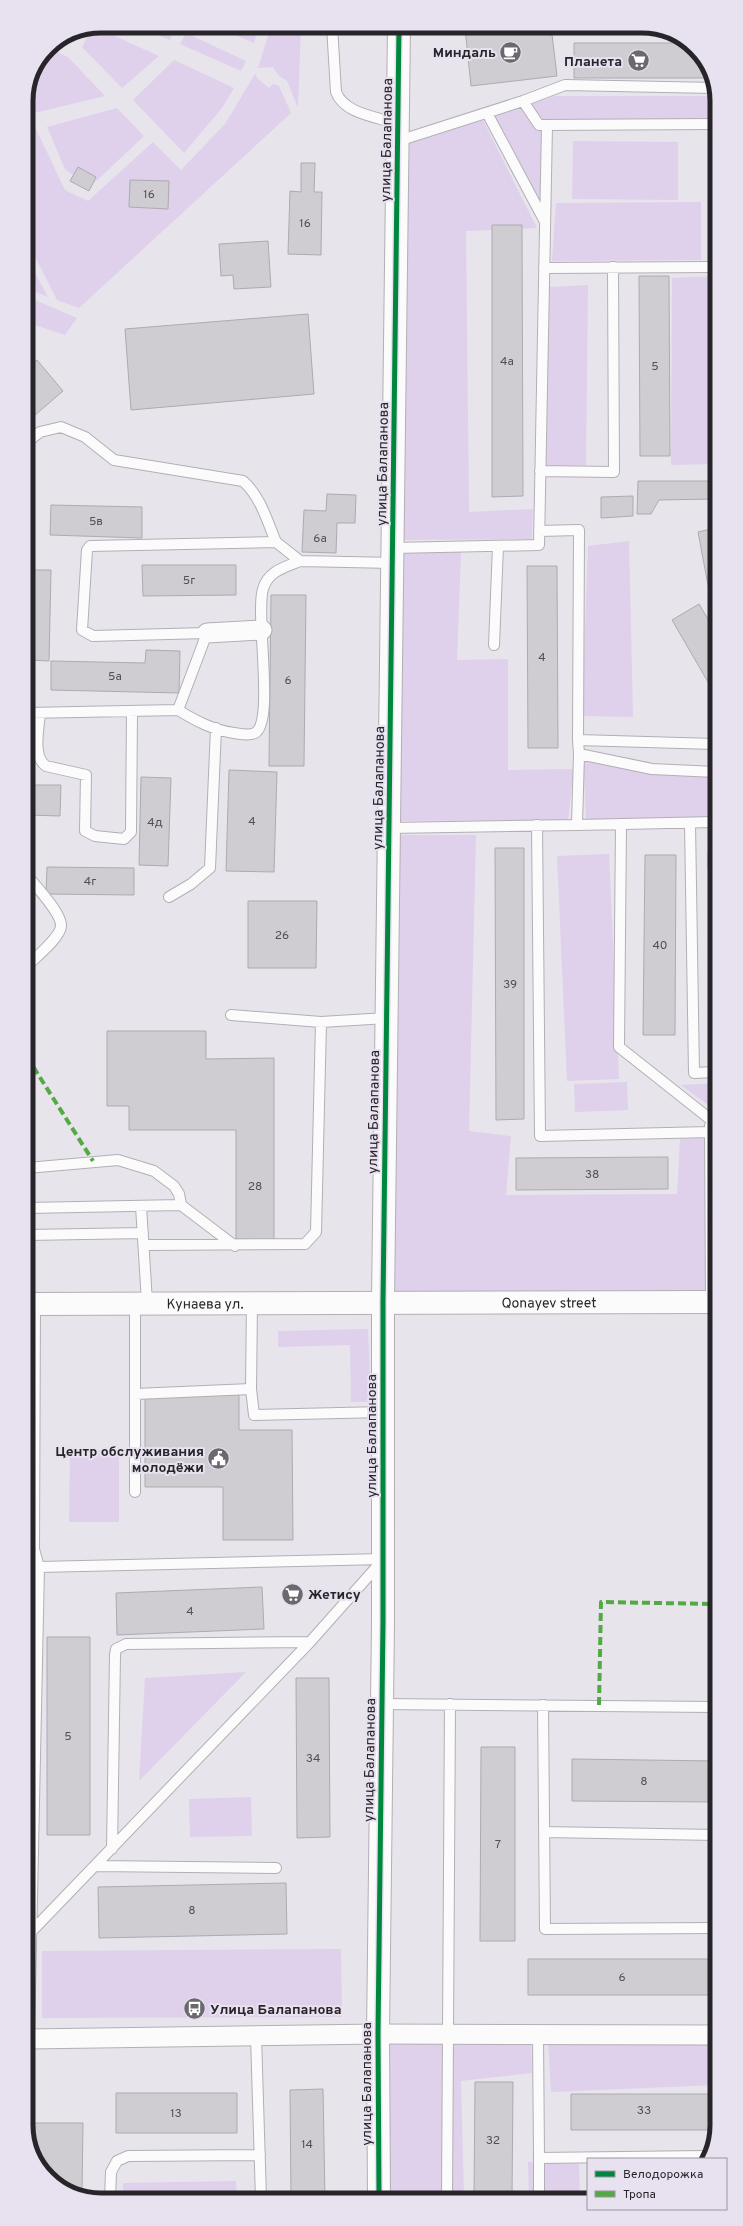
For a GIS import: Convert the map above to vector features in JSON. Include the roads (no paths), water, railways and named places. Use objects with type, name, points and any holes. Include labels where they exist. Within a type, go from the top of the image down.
[{"type":"street","name":"улица Балапанова","points":[[379,2193],[378,2034],[383,1559],[383,1302],[399,33]]},
{"type":"street","points":[[207,633],[262,630]]},
{"type":"street","name":"Кунаева ул.","points":[[33,1304],[141,1302],[383,1302]]},
{"type":"street","name":"Qonayev street","points":[[383,1302],[710,1302]]},
{"type":"street","points":[[33,2039],[378,2034],[710,2035]]},
{"type":"lane","points":[[332,33],[336,92],[339,100],[348,108],[398,132],[487,113],[565,85],[709,88]]},
{"type":"lane","points":[[523,101],[539,125],[710,124]]},
{"type":"lane","points":[[487,113],[545,222]]},
{"type":"lane","points":[[33,713],[178,710],[202,725],[249,735],[256,732],[262,724],[264,693],[262,630],[263,588],[273,572],[300,561],[393,556],[498,546],[539,544],[547,125]]},
{"type":"lane","points":[[540,471],[614,472],[613,267]]},
{"type":"lane","points":[[544,268],[710,267]]},
{"type":"lane","points":[[33,437],[40,432],[62,427],[85,437],[114,460],[243,481],[252,489],[259,500],[276,542],[300,561]]},
{"type":"lane","points":[[539,531],[579,530],[579,754],[577,825]]},
{"type":"lane","points":[[178,710],[207,633],[93,636],[86,633],[81,626],[87,550],[90,546],[97,545],[276,542]]},
{"type":"lane","points":[[494,645],[498,546]]},
{"type":"lane","points":[[40,713],[38,756],[41,763],[46,766],[86,775],[84,831],[95,836],[124,839],[131,832],[132,711]]},
{"type":"lane","points":[[169,897],[191,884],[210,868],[216,728]]},
{"type":"lane","points":[[578,740],[710,744]]},
{"type":"lane","points":[[579,754],[652,769],[710,772]]},
{"type":"lane","points":[[389,828],[710,822]]},
{"type":"lane","points":[[690,823],[694,1073],[710,1072]]},
{"type":"lane","points":[[621,824],[619,1047],[710,1117]]},
{"type":"lane","points":[[537,825],[540,1136],[710,1132]]},
{"type":"lane","points":[[33,883],[60,918],[61,927],[56,937],[33,960]]},
{"type":"lane","points":[[231,1015],[321,1022],[387,1018]]},
{"type":"lane","points":[[144,1245],[235,1246],[305,1244],[316,1232],[321,1022]]},
{"type":"lane","points":[[33,1167],[118,1160],[154,1171],[174,1186],[179,1194],[181,1205]]},
{"type":"lane","points":[[33,1208],[181,1205],[235,1246]]},
{"type":"lane","points":[[135,1492],[135,1394],[144,1245],[141,1206]]},
{"type":"lane","points":[[33,1235],[143,1234]]},
{"type":"lane","points":[[252,1302],[251,1390],[254,1415],[383,1412]]},
{"type":"lane","points":[[135,1394],[251,1390]]},
{"type":"lane","points":[[33,1426],[34,1549],[39,1567],[33,1834]]},
{"type":"lane","points":[[39,1567],[383,1559]]},
{"type":"lane","points":[[33,1930],[310,1642],[383,1559]]},
{"type":"lane","points":[[33,1589],[38,1589]]},
{"type":"lane","points":[[112,1849],[116,1649],[126,1644],[310,1642]]},
{"type":"lane","points":[[382,1704],[710,1707]]},
{"type":"lane","points":[[447,2193],[450,1704]]},
{"type":"lane","points":[[543,1705],[545,1929],[710,1928]]},
{"type":"lane","points":[[544,1832],[710,1835]]},
{"type":"lane","points":[[96,1866],[276,1868]]},
{"type":"lane","points":[[538,2035],[539,2193]]},
{"type":"lane","points":[[256,2036],[261,2193]]},
{"type":"lane","points":[[110,2193],[111,2172],[117,2160],[128,2156],[260,2155]]},
{"type":"lane","points":[[539,2158],[702,2156]]},
{"type":"place","name":"Миндаль","points":[[511,52]]},
{"type":"place","name":"Планета","points":[[638,61]]},
{"type":"place","name":"Центр обслуживания молодёжи","points":[[219,1459]]},
{"type":"place","name":"Жетису","points":[[293,1594]]},
{"type":"place","name":"Улица Балапанова","points":[[195,2009]]}]
